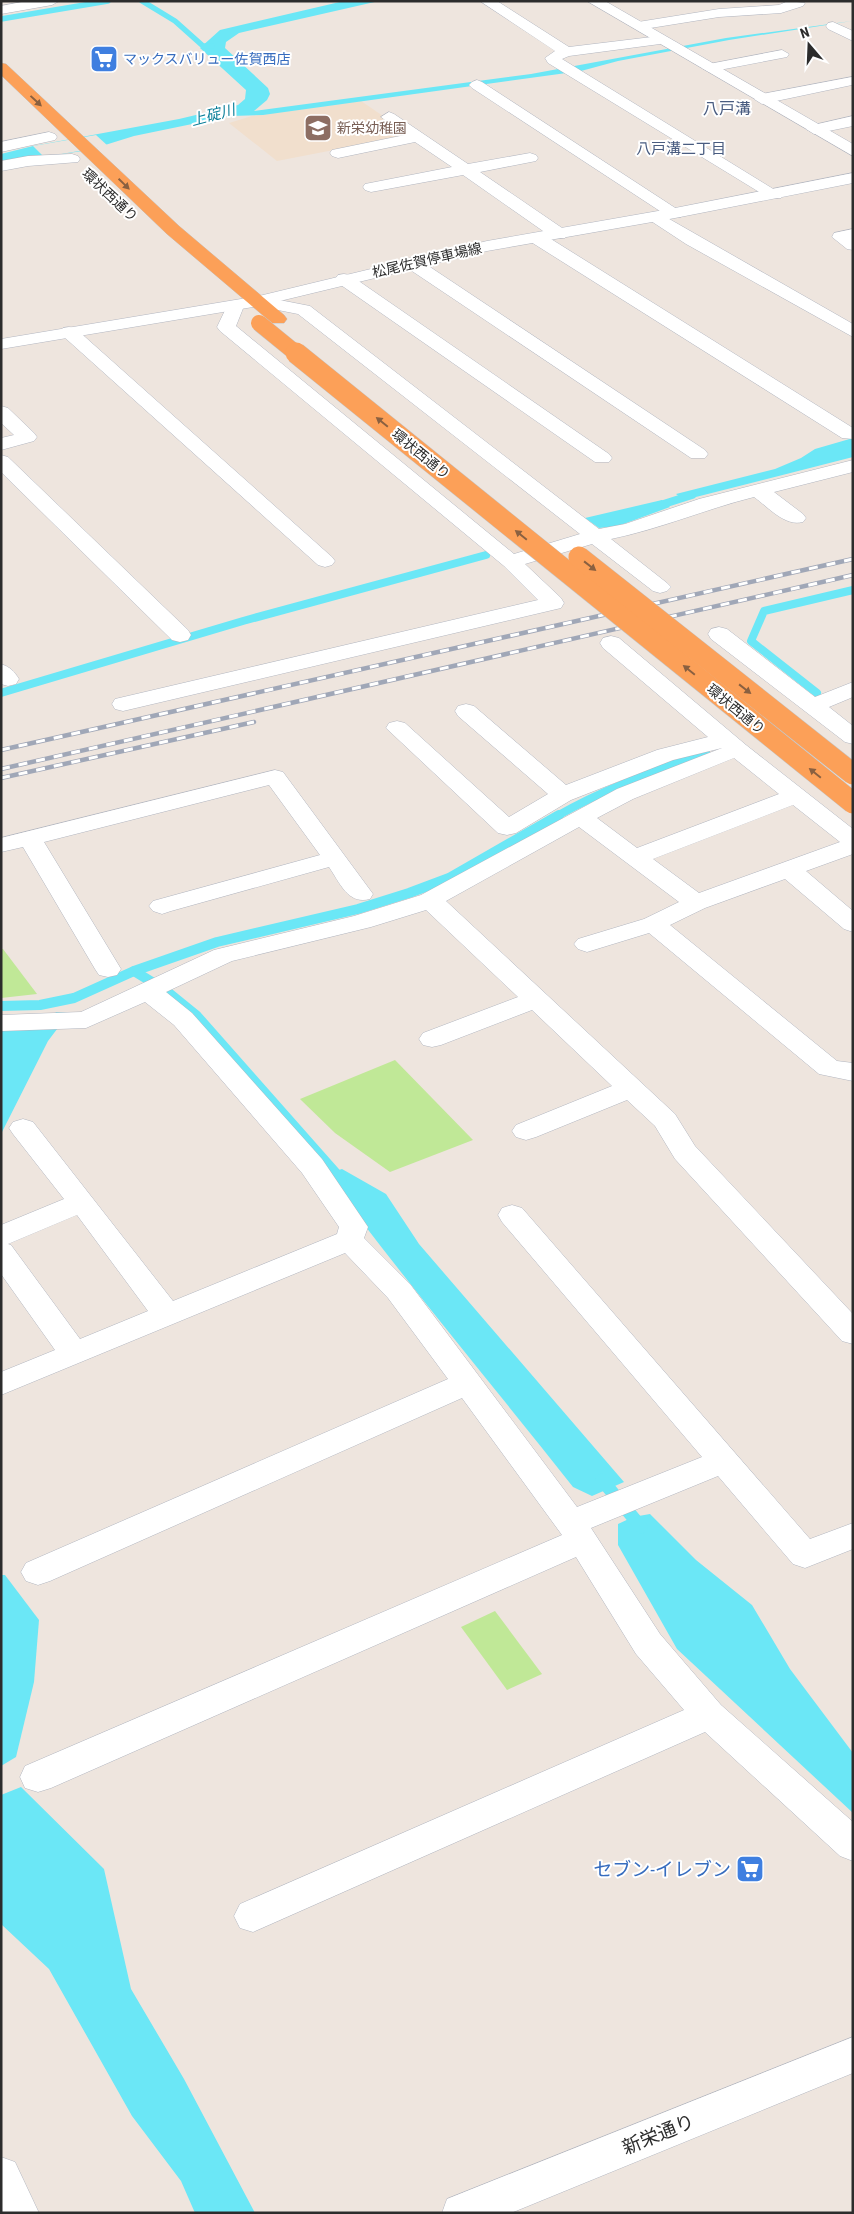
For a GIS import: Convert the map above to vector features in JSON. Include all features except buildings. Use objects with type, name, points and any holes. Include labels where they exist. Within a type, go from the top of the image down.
[{"type":"highway","name":"環状西通り","points":[[1,67],[173,230],[259,302],[268,321],[853,803]]},
{"type":"highway","name":"環状西通り","points":[[35,124],[86,172]]},
{"type":"highway","name":"環状西通り","points":[[220,293],[235,306],[268,321],[853,774]]},
{"type":"street","points":[[1,10],[52,1]]},
{"type":"street","points":[[487,1],[567,64],[775,195]]},
{"type":"street","points":[[594,1],[853,151]]},
{"type":"street","points":[[638,26],[719,13],[781,9],[798,3],[795,1]]},
{"type":"street","points":[[832,26],[853,37]]},
{"type":"street","points":[[567,64],[666,43]]},
{"type":"street","points":[[709,68],[782,54]]},
{"type":"street","points":[[762,99],[852,81]]},
{"type":"street","points":[[477,86],[675,214]]},
{"type":"street","points":[[389,117],[559,234]]},
{"type":"street","points":[[814,129],[853,121]]},
{"type":"street","points":[[338,153],[418,137]]},
{"type":"street","points":[[1,147],[52,140]]},
{"type":"street","points":[[1,166],[69,156]]},
{"type":"street","points":[[371,187],[530,158]]},
{"type":"street","name":"松尾佐賀停車場線","points":[[1,344],[259,302],[344,279],[487,246],[675,214],[853,178]]},
{"type":"street","points":[[657,217],[692,240],[853,332]]},
{"type":"street","points":[[853,234],[840,237],[853,245]]},
{"type":"street","points":[[537,238],[849,434]]},
{"type":"street","points":[[412,263],[698,454]]},
{"type":"street","points":[[344,279],[602,458]]},
{"type":"street","points":[[259,302],[304,310],[660,587]]},
{"type":"street","points":[[123,704],[553,603],[511,562],[226,327],[235,306]]},
{"type":"street","points":[[69,332],[325,561]]},
{"type":"street","points":[[1,412],[27,437],[1,444]]},
{"type":"street","points":[[1,460],[180,635]]},
{"type":"street","points":[[511,562],[596,536],[630,529],[706,503],[852,466]]},
{"type":"street","points":[[758,490],[796,518]]},
{"type":"street","points":[[720,634],[853,737]]},
{"type":"street","points":[[611,643],[853,842]]},
{"type":"street","points":[[813,706],[853,689]]},
{"type":"street","points":[[466,710],[563,795]]},
{"type":"street","points":[[398,728],[507,828],[563,795],[664,755],[732,744]]},
{"type":"street","points":[[1,1023],[86,1020],[223,955],[362,922],[430,900],[580,817],[732,744]]},
{"type":"street","points":[[1,845],[274,777],[361,894]]},
{"type":"street","points":[[636,858],[795,796]]},
{"type":"street","points":[[580,817],[696,903]]},
{"type":"street","points":[[30,838],[108,968]]},
{"type":"street","points":[[587,944],[653,924],[696,903],[853,846]]},
{"type":"street","points":[[162,906],[334,858]]},
{"type":"street","points":[[788,869],[853,924]]},
{"type":"street","points":[[430,900],[665,1120],[685,1152],[853,1333]]},
{"type":"street","points":[[653,924],[829,1068],[853,1072]]},
{"type":"street","points":[[1,1384],[349,1240],[354,1227],[312,1166],[156,986]]},
{"type":"street","points":[[432,1039],[536,999]]},
{"type":"street","points":[[526,1131],[631,1088]]},
{"type":"street","points":[[22,1128],[82,1202],[167,1315]]},
{"type":"street","points":[[1,1236],[82,1202]]},
{"type":"street","points":[[512,1215],[805,1555],[853,1535]]},
{"type":"street","points":[[349,1240],[399,1291],[468,1382],[583,1525],[648,1644],[709,1715],[853,1845]]},
{"type":"street","points":[[1,1252],[74,1354]]},
{"type":"street","points":[[38,1572],[468,1382]]},
{"type":"street","points":[[38,1777],[583,1525],[643,1494],[723,1461]]},
{"type":"street","points":[[253,1916],[709,1715]]},
{"type":"street","name":"新栄通り","points":[[462,2213],[853,2055]]},
{"type":"street","points":[[1,2176],[19,2213]]},
{"type":"shaded area","name":"新栄幼稚園","points":[[361,101],[408,133],[406,136],[277,161],[229,123],[252,116]]},
{"type":"green space","points":[[1,949],[3,949],[37,994],[1,998]]},
{"type":"green space","points":[[395,1060],[473,1140],[390,1172],[335,1133],[300,1099]]},
{"type":"green space","points":[[495,1611],[542,1674],[507,1690],[461,1627]]},
{"type":"water","name":"上碇川","points":[[344,1],[379,1],[239,33],[226,42],[225,48],[268,88],[270,94],[267,100],[254,111],[531,74],[726,38],[852,21],[729,40],[618,61],[581,71],[263,115],[231,116],[134,136],[89,150],[1,163],[1,154],[33,146],[179,119],[238,105],[245,99],[246,90],[200,48],[220,30]]},
{"type":"water","points":[[853,438],[853,457],[684,500],[676,494],[775,469],[801,458],[815,449]]},
{"type":"water","points":[[662,500],[670,507],[618,526],[599,528],[585,518]]},
{"type":"water","points":[[56,1012],[70,1012],[48,1041],[1,1134],[1,1031],[44,1029]]},
{"type":"water","points":[[342,1169],[386,1194],[419,1244],[624,1482],[592,1496],[573,1487],[417,1293],[326,1174]]},
{"type":"water","points":[[650,1514],[696,1560],[752,1605],[790,1669],[853,1753],[853,1813],[677,1649],[618,1545],[618,1524],[633,1517]]},
{"type":"water","points":[[1,1575],[5,1575],[39,1620],[34,1682],[16,1757],[1,1766]]},
{"type":"water","points":[[21,1787],[104,1869],[131,1989],[184,2079],[255,2213],[195,2213],[181,2181],[132,2116],[49,1969],[1,1924],[1,1795]]},
{"type":"pier","points":[[96,135],[108,146],[44,157],[33,146]]},
{"type":"waterway","points":[[1,19],[108,1]]},
{"type":"waterway","points":[[142,1],[175,21],[203,46],[212,46]]},
{"type":"waterway","points":[[654,507],[692,495]]},
{"type":"waterway","points":[[1,693],[243,621],[486,555]]},
{"type":"waterway","points":[[817,693],[751,641],[764,611],[853,590]]},
{"type":"waterway","points":[[557,816],[611,789],[706,752]]},
{"type":"waterway","points":[[134,971],[217,942],[358,909],[409,893],[449,878],[559,815]]},
{"type":"waterway","points":[[1,1006],[40,1005],[74,998],[134,971]]},
{"type":"waterway","points":[[134,971],[165,990],[197,1016],[342,1180]]},
{"type":"waterway","points":[[602,1480],[641,1527]]},
{"type":"railway","points":[[1,750],[853,559]]},
{"type":"railway","points":[[1,769],[853,575]]},
{"type":"railway","points":[[1,778],[254,722]]},
{"type":"place","name":"マックスバリュー佐賀西店","points":[[104,59]]},
{"type":"place","name":"新栄幼稚園","points":[[318,128]]},
{"type":"place","name":"セブン-イレブン","points":[[750,1869]]},
{"type":"district","name":"八戸溝","points":[[727,108]]},
{"type":"district","name":"八戸溝二丁目","points":[[681,149]]}]
